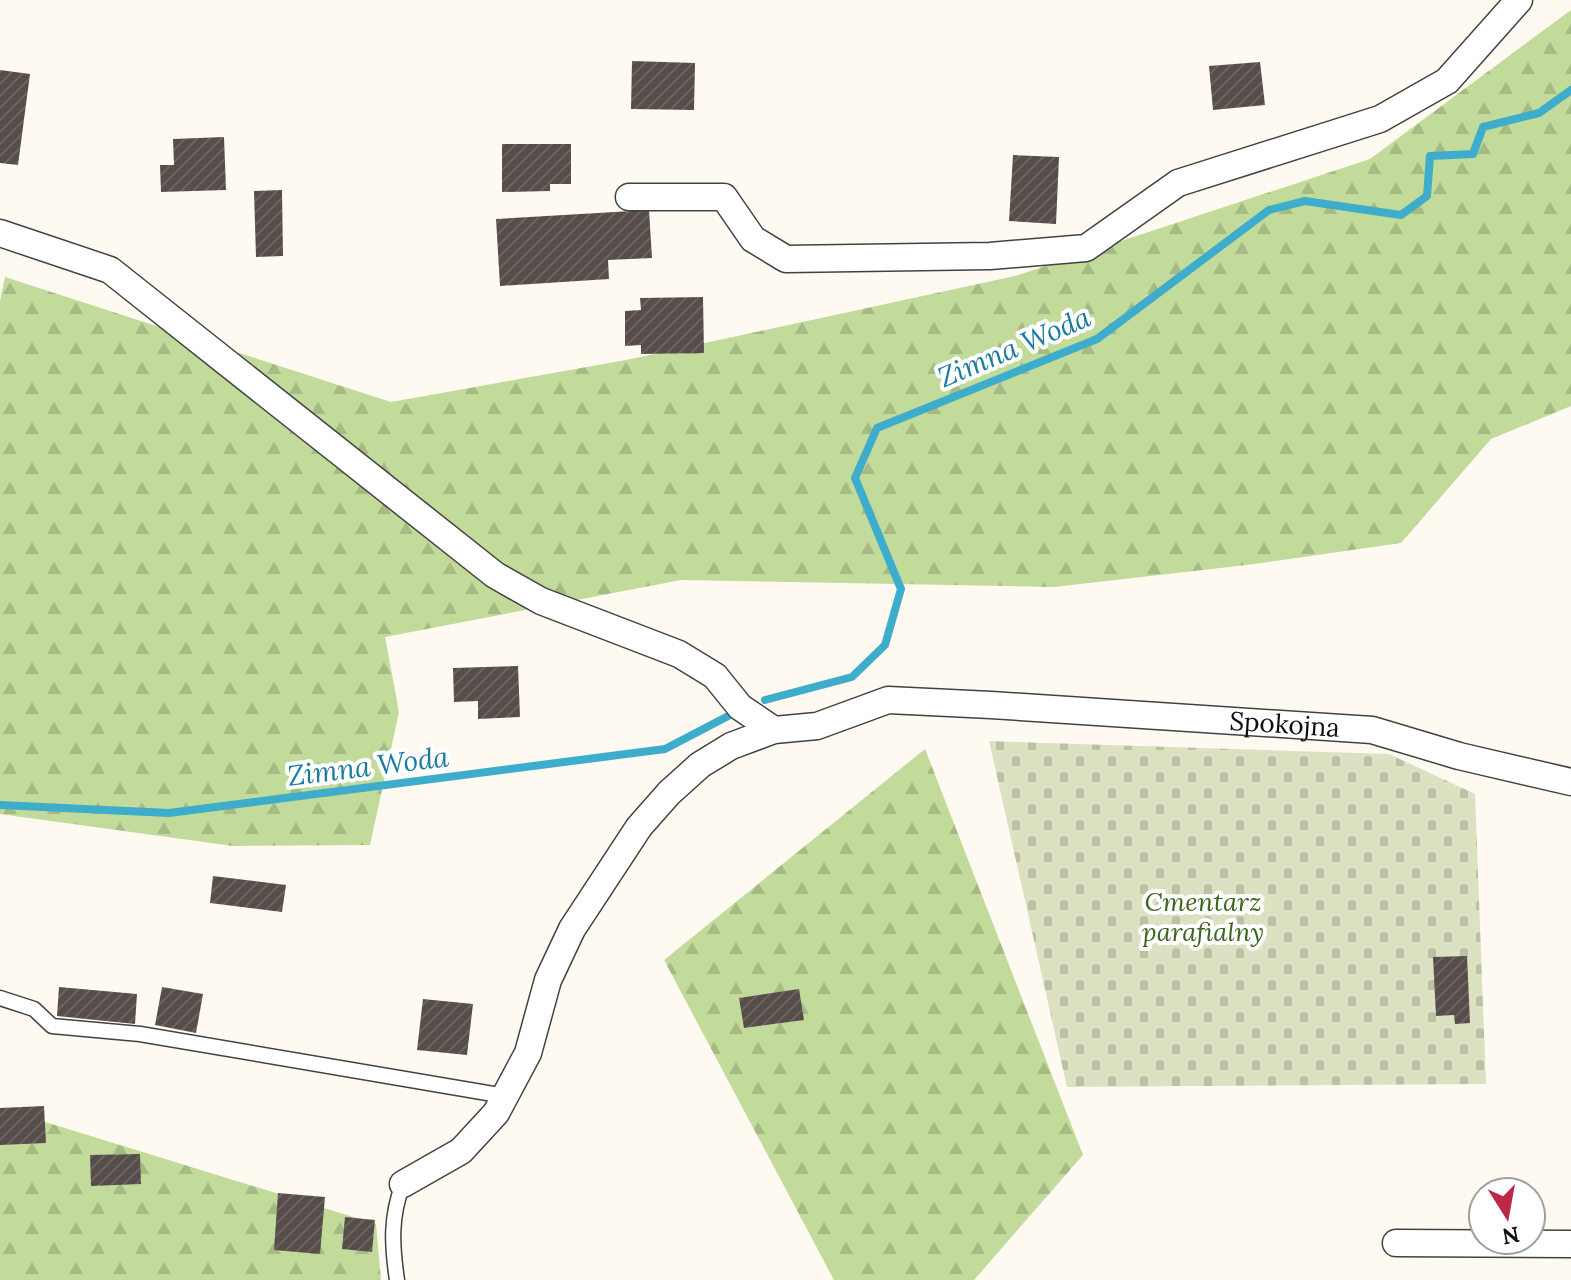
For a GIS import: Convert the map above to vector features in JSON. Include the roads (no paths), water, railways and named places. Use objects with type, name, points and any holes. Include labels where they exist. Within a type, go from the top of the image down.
[{"type":"street","points":[[629,197],[724,197],[753,239],[786,259],[990,256],[1086,248],[1178,183],[1380,119],[1447,81],[1519,0]]},
{"type":"street","points":[[0,233],[110,270],[495,575],[541,601],[679,654],[715,676],[740,707],[774,730]]},
{"type":"street","name":"Spokojna","points":[[403,1184],[461,1151],[496,1113],[528,1053],[548,980],[572,929],[639,827],[669,793],[700,765],[731,746],[774,730],[817,726],[888,700],[991,705],[1372,730],[1459,756],[1571,782]]},
{"type":"street","points":[[1396,1243],[1571,1244]]},
{"type":"lane","points":[[0,998],[34,1009],[52,1026],[140,1034],[505,1096]]},
{"type":"lane","points":[[397,1280],[391,1239],[394,1205],[403,1184]]},
{"type":"waterway","name":"Zimna Woda","points":[[765,700],[852,677],[885,645],[901,589],[855,478],[877,428],[1097,339],[1269,210],[1305,201],[1401,215],[1427,196],[1430,156],[1473,154],[1483,127],[1539,113],[1571,90]]},
{"type":"waterway","name":"Zimna Woda","points":[[0,805],[169,813],[665,749],[732,714]]},
{"type":"park label","name":"Cmentarz parafialny","points":[[1203,917]]}]
